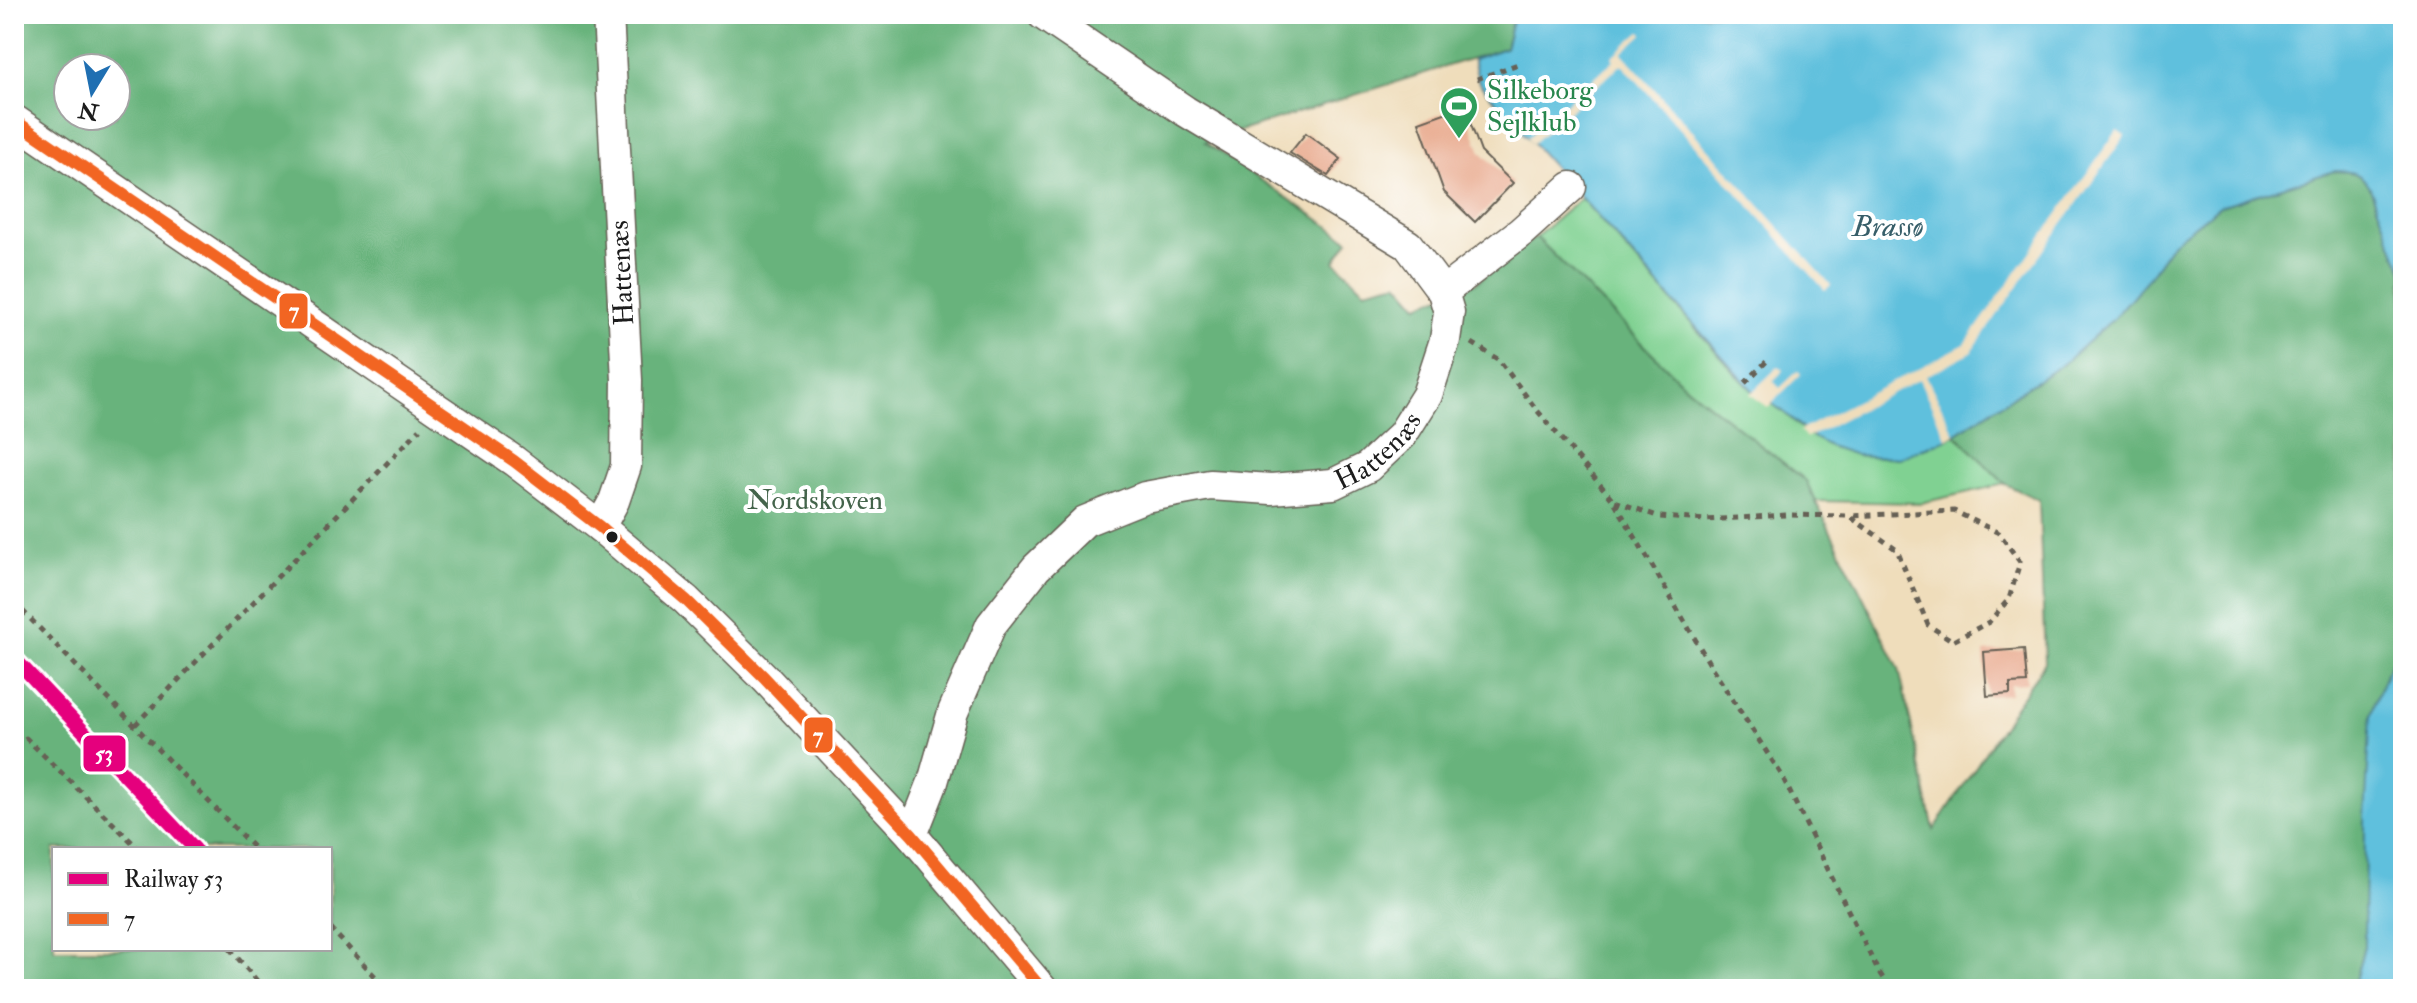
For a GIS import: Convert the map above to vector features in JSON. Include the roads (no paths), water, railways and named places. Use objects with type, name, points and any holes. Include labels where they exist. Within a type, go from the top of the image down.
[{"type":"street","name":"Hattenæs","points":[[600,527],[614,501],[626,466],[627,380],[608,14]]},
{"type":"street","points":[[1042,14],[1185,111],[1408,245],[1443,292],[1521,232],[1571,187]]},
{"type":"street","points":[[14,120],[440,409],[600,527],[686,600],[764,677],[912,835],[1042,989]]},
{"type":"street","name":"Hattenæs","points":[[912,835],[933,782],[953,712],[991,625],[1036,568],[1085,521],[1145,497],[1210,485],[1271,489],[1333,484],[1368,467],[1402,435],[1427,395],[1445,340],[1449,312],[1443,292]]},
{"type":"water","name":"Brassø","points":[[1514,14],[2403,14],[2403,271],[2369,185],[2354,173],[2334,171],[2220,206],[2173,242],[2145,282],[2114,318],[2064,363],[1947,439],[1899,458],[1856,455],[1811,436],[1784,412],[1753,391],[1479,83],[1473,59],[1505,48]]},
{"type":"water","points":[[2403,644],[2403,989],[2353,989],[2364,946],[2365,817],[2371,714],[2386,673]]},
{"type":"rail line","name":"53","points":[[14,658],[193,847]]},
{"type":"place","name":"Silkeborg Sejlklub","points":[[1459,140]]},
{"type":"park label","name":"Nordskoven","points":[[815,500]]}]
